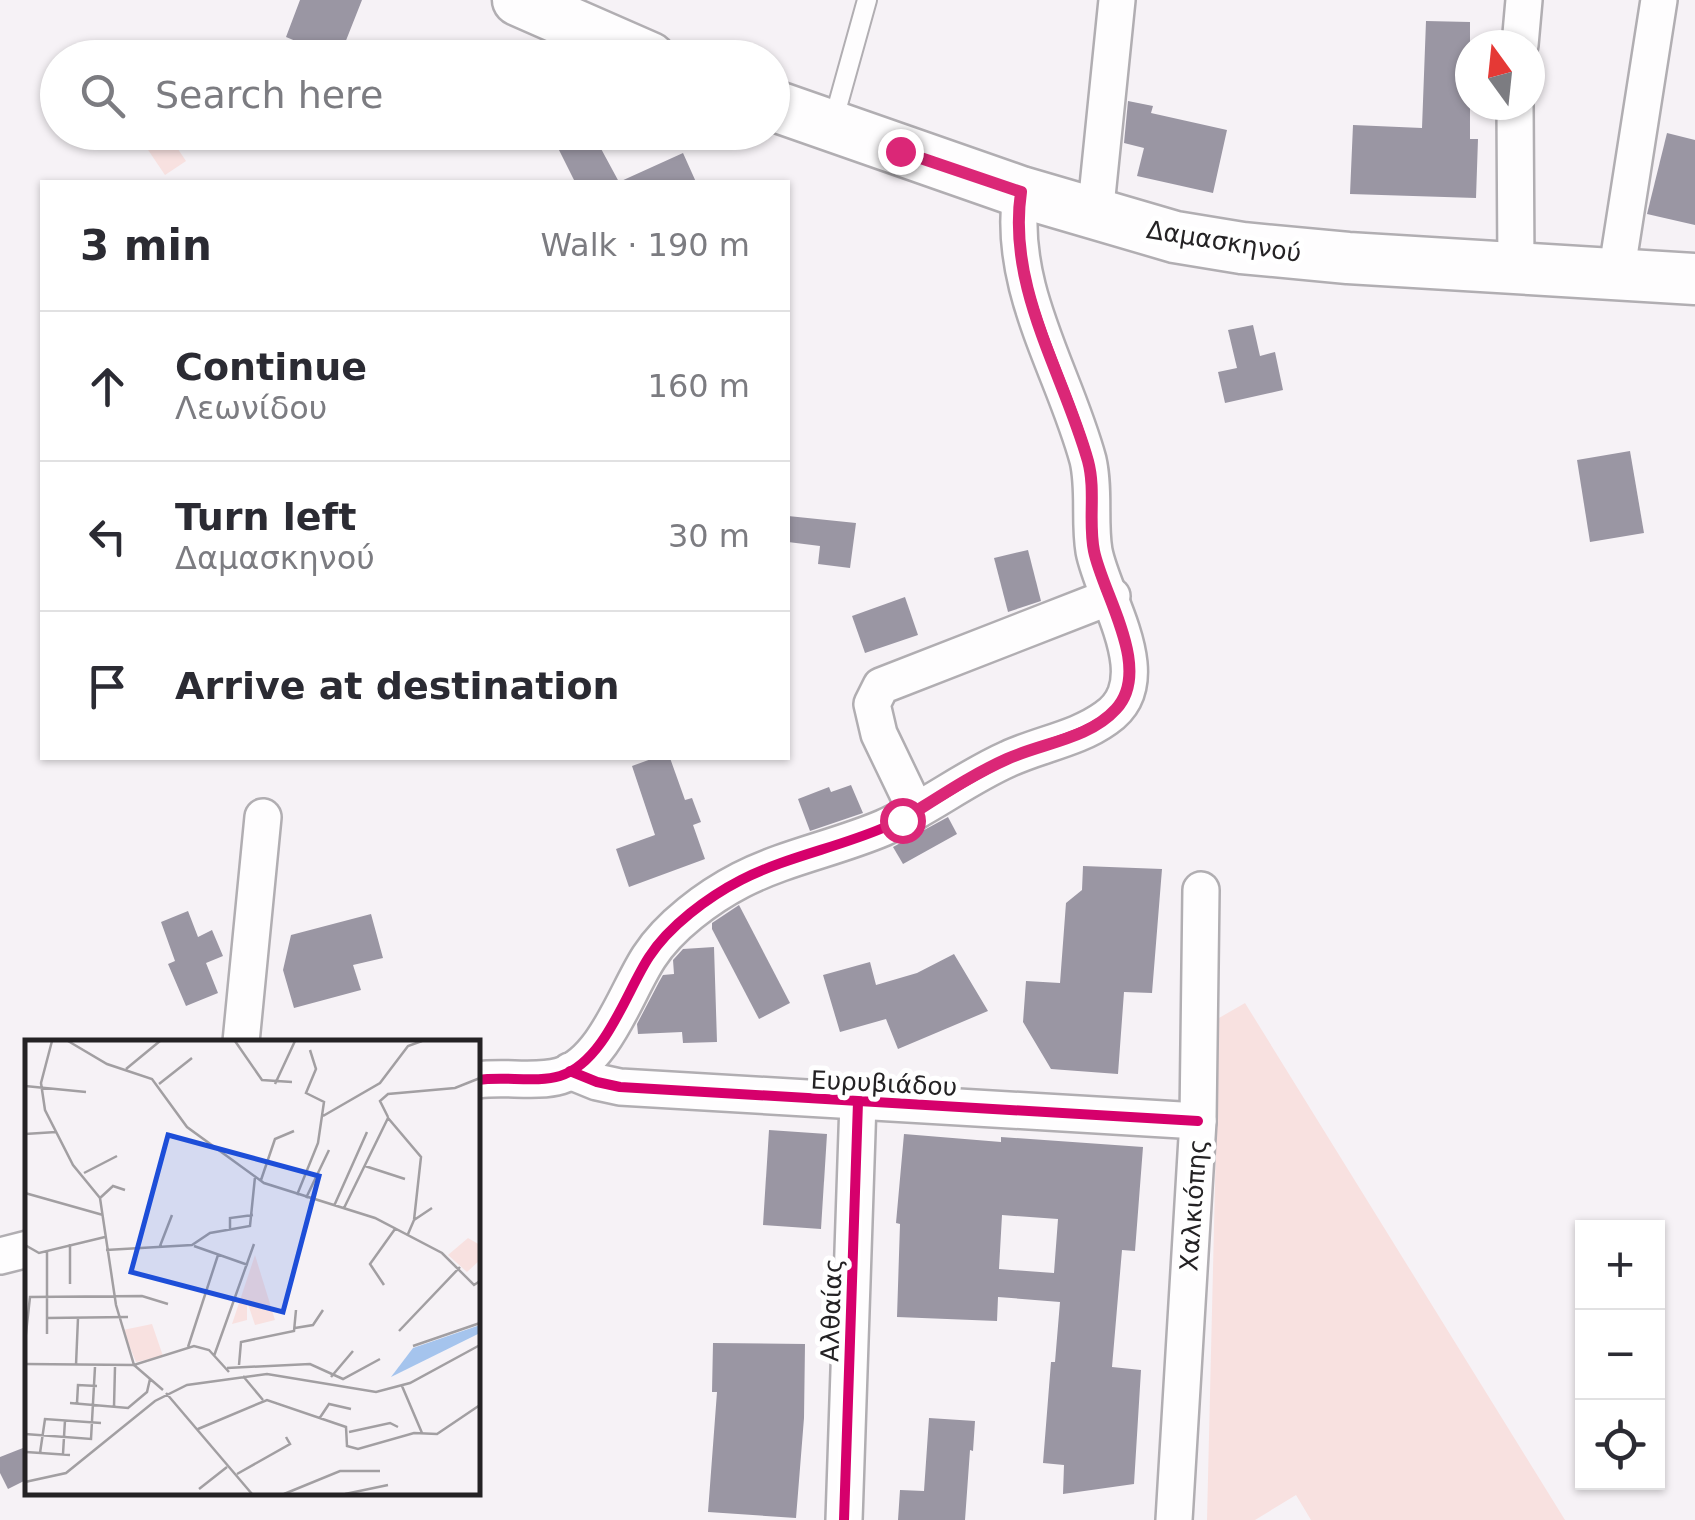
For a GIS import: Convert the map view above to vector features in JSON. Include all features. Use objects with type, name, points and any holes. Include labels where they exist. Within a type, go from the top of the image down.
[{"type":"main road","points":[[518,0],[609,40]]},
{"type":"main road","name":"Δαμασκηνού","points":[[790,112],[1021,192],[1175,238],[1348,258],[1695,278]]},
{"type":"street","points":[[1096,216],[1117,0]]},
{"type":"street","points":[[1521,30],[1524,0]]},
{"type":"street","points":[[1616,275],[1659,0]]},
{"type":"street","points":[[1515,120],[1516,268]]},
{"type":"street","points":[[480,1080],[556,1078],[570,1071],[602,1040],[654,950],[707,902],[758,872],[851,841],[916,811],[1006,759],[1076,734],[1114,712],[1128,691],[1130,676],[1112,596],[1094,548],[1087,460],[1034,312],[1020,260],[1017,233],[1021,192]]},
{"type":"street","points":[[916,811],[879,734],[872,704],[882,686],[1112,596]]},
{"type":"street","points":[[241,1040],[264,817]]},
{"type":"street","name":"Χαλκιόπης","points":[[1174,1520],[1198,1122],[1201,890]]},
{"type":"street","name":"Ευρυβιάδου","points":[[570,1071],[620,1087],[1198,1122]]},
{"type":"street","name":"Αλθαίας","points":[[844,1520],[858,1102]]},
{"type":"street","points":[[0,1256],[25,1250]]},
{"type":"lane","points":[[832,128],[867,0]]},
{"type":"shaded area","points":[[148,150],[179,150],[186,161],[165,175]]},
{"type":"shaded area","points":[[1245,1003],[1565,1520],[1311,1520],[1296,1495],[1255,1520],[1207,1520],[1219,1018]]},
{"type":"building","points":[[300,0],[362,0],[346,40],[286,37]]},
{"type":"building","points":[[1426,21],[1470,22],[1470,30],[1455,30],[1455,120],[1470,120],[1470,139],[1478,139],[1476,198],[1350,194],[1353,125],[1422,128]]},
{"type":"building","points":[[1128,101],[1153,106],[1151,113],[1227,130],[1213,193],[1137,176],[1144,148],[1124,143]]},
{"type":"building","points":[[1667,133],[1695,140],[1695,225],[1647,214]]},
{"type":"building","points":[[559,150],[602,150],[618,180],[574,180]]},
{"type":"building","points":[[683,153],[695,180],[623,180]]},
{"type":"building","points":[[1253,325],[1260,356],[1275,352],[1283,390],[1225,403],[1218,372],[1237,368],[1228,330]]},
{"type":"building","points":[[1630,451],[1644,533],[1590,542],[1577,460]]},
{"type":"building","points":[[790,516],[856,523],[850,568],[818,564],[820,546],[790,542]]},
{"type":"building","points":[[1028,550],[1041,601],[1008,612],[994,558]]},
{"type":"building","points":[[905,597],[918,635],[865,653],[852,616]]},
{"type":"building","points":[[648,760],[671,760],[685,800],[692,798],[701,822],[693,825],[705,859],[629,887],[616,849],[655,835],[632,766]]},
{"type":"building","points":[[851,785],[863,813],[810,831],[798,799],[829,787],[831,792]]},
{"type":"building","points":[[948,817],[957,834],[903,864],[893,847]]},
{"type":"building","points":[[1083,866],[1162,869],[1152,993],[1124,992],[1118,1074],[1051,1069],[1023,1022],[1026,981],[1060,983],[1066,903],[1082,890]]},
{"type":"building","points":[[739,905],[790,1003],[759,1019],[712,929],[712,923]]},
{"type":"building","points":[[188,911],[198,937],[212,930],[223,956],[206,963],[218,993],[186,1006],[168,964],[175,961],[161,922]]},
{"type":"building","points":[[371,914],[383,958],[353,965],[361,990],[294,1008],[283,970],[291,935]]},
{"type":"building","points":[[714,947],[717,1042],[683,1043],[682,1032],[638,1034],[637,1024],[663,975],[674,974],[673,960],[683,949]]},
{"type":"building","points":[[954,954],[988,1011],[898,1049],[886,1019],[840,1032],[823,975],[870,962],[876,985],[917,973]]},
{"type":"building","points":[[769,1130],[827,1134],[821,1229],[763,1225]]},
{"type":"building","points":[[904,1134],[1143,1147],[1135,1251],[1122,1250],[1112,1367],[1141,1370],[1134,1484],[1063,1494],[1064,1465],[1043,1463],[1060,1302],[998,1297],[997,1321],[897,1317],[900,1224],[896,1223]],"holes":[[[1002,1215],[1058,1219],[1054,1273],[999,1269]]]},
{"type":"building","points":[[713,1343],[805,1344],[796,1518],[708,1512],[717,1392],[712,1392]]},
{"type":"building","points":[[929,1418],[975,1421],[965,1520],[898,1520],[900,1490],[924,1491]]},
{"type":"building","points":[[25,1447],[25,1480],[8,1489],[0,1473],[0,1457]]},
{"type":"cycle path","points":[[480,1080],[551,1078],[576,1068],[602,1041],[657,945],[690,913],[728,887],[776,865],[883,828],[992,767],[1095,725],[1122,702],[1129,683],[1129,661],[1094,551],[1088,460],[1040,329],[1022,262],[1021,192]]},
{"type":"cycle path","points":[[570,1071],[620,1087],[1198,1121]]},
{"type":"cycle path","points":[[844,1520],[858,1102]]},
{"type":"route","points":[[900,151],[1021,192],[1017,220],[1020,260],[1034,312],[1087,460],[1095,554],[1112,596],[1130,676],[1121,704],[1095,725],[1006,759],[902,820]]}]
